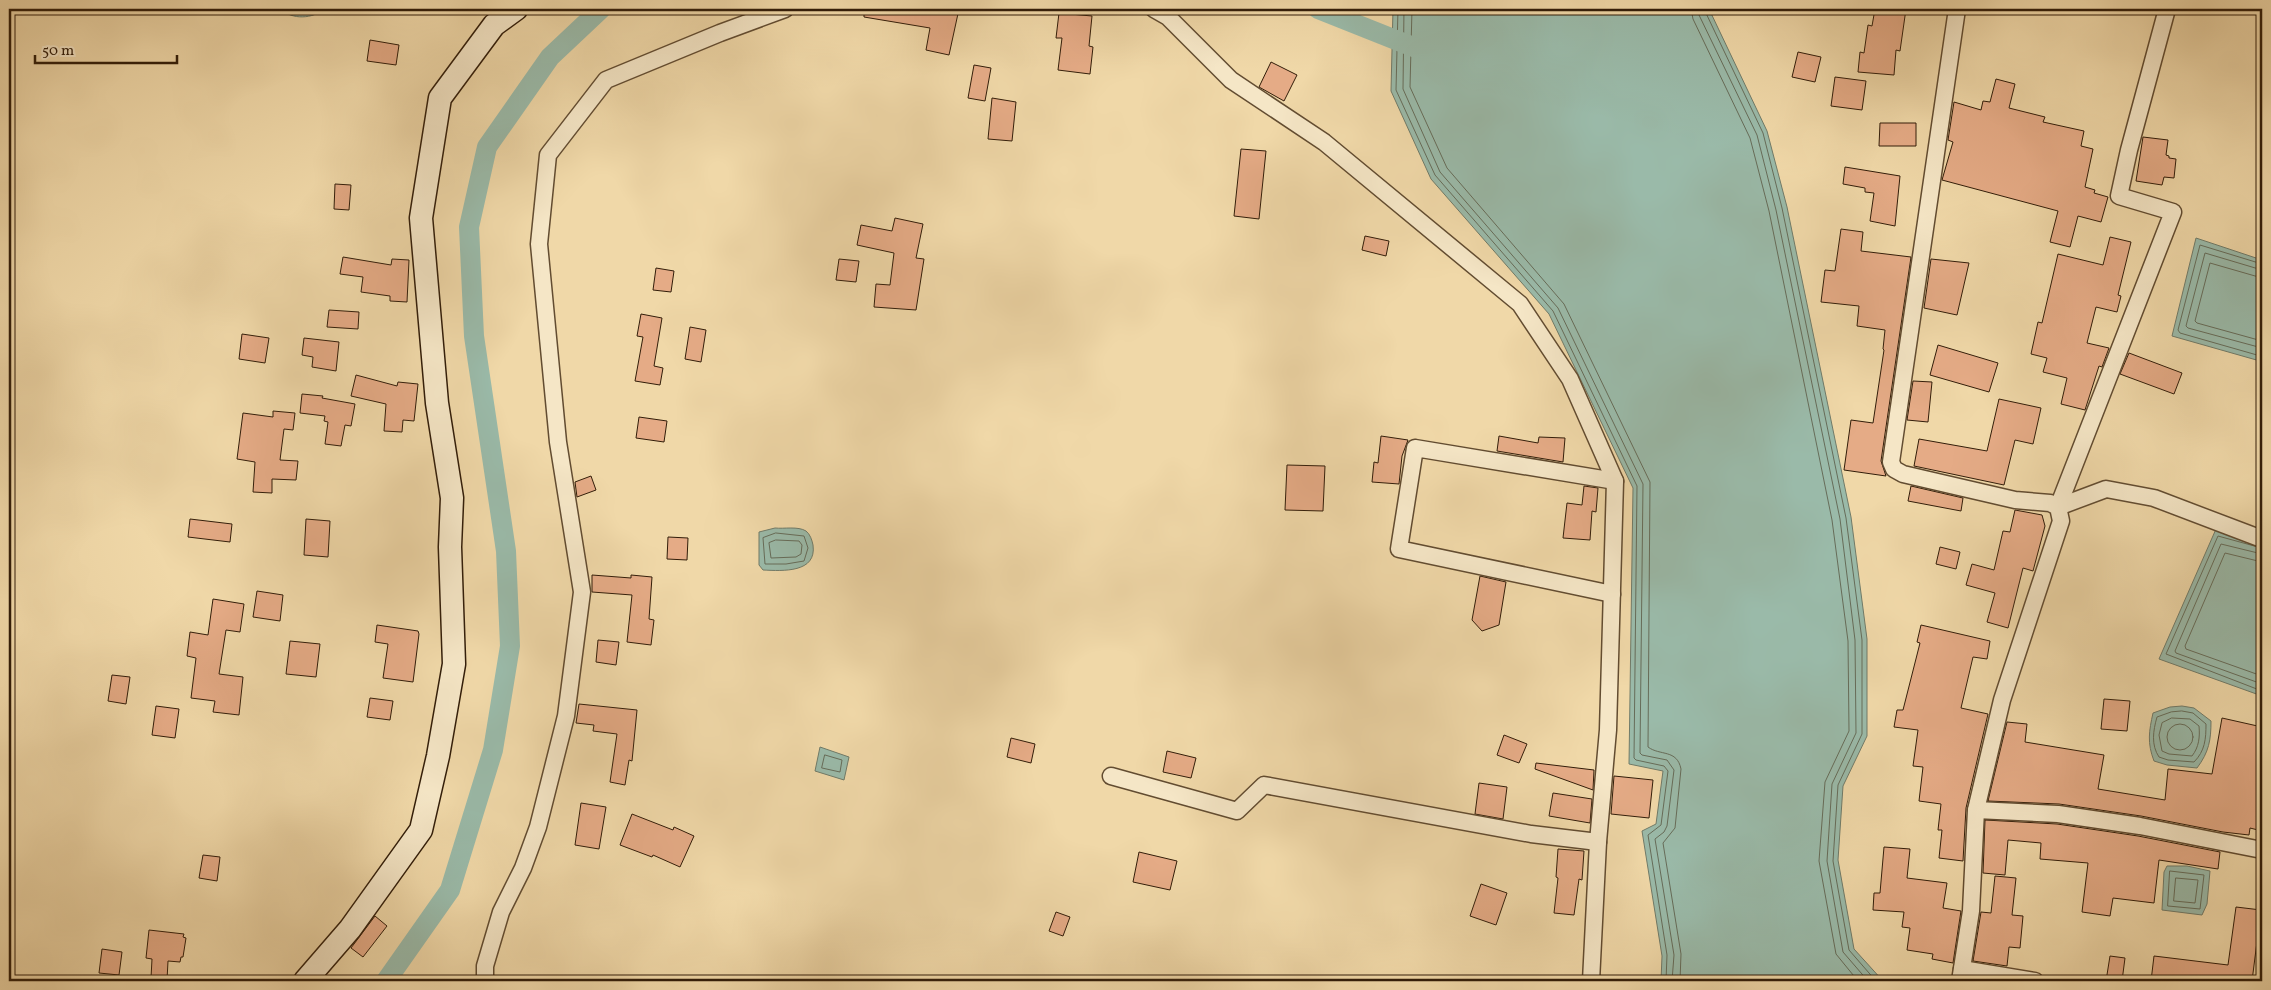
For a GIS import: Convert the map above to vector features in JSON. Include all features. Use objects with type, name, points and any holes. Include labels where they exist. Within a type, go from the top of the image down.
[{"type":"street","points":[[304,981],[350,929],[421,830],[438,756],[454,664],[450,547],[452,498],[437,403],[421,218],[440,98],[494,25],[516,9]]},
{"type":"street","points":[[485,981],[485,966],[502,912],[523,868],[538,827],[566,716],[582,592],[558,442],[539,244],[548,155],[606,80],[720,33],[785,9]]},
{"type":"street","points":[[1957,9],[1891,462],[1894,469],[1903,474],[2015,500],[2050,503],[2058,508]]},
{"type":"street","points":[[2035,981],[1961,975],[1971,911],[1976,810],[2002,700],[2061,521],[2058,508],[2173,212],[2119,196],[2129,150],[2167,9]]},
{"type":"street","points":[[1165,11],[1232,80],[1324,142],[1520,304],[1570,379],[1615,481],[1608,730],[1598,842],[1591,981]]},
{"type":"street","points":[[1612,594],[1398,549],[1415,448],[1615,481]]},
{"type":"street","points":[[2058,508],[2106,489],[2154,498],[2262,539]]},
{"type":"street","points":[[1111,776],[1237,811],[1264,785],[1530,834],[1598,842]]},
{"type":"street","points":[[1976,810],[2058,814],[2140,826],[2262,850]]},
{"type":"water","points":[[281,9],[323,9],[314,15],[302,17],[285,13]]},
{"type":"water","points":[[1393,9],[1709,9],[1767,131],[1787,207],[1851,517],[1867,639],[1867,736],[1843,786],[1838,860],[1854,949],[1883,981],[1661,981],[1662,956],[1642,831],[1656,824],[1663,771],[1629,764],[1633,488],[1549,314],[1431,179],[1391,91]]},
{"type":"water","points":[[2196,238],[2262,260],[2262,353],[2260,361],[2172,336]]},
{"type":"water","points":[[775,528],[803,529],[807,532],[811,537],[813,545],[813,554],[810,561],[789,570],[763,570],[759,565],[759,532]]},
{"type":"water","points":[[2216,529],[2262,544],[2262,696],[2159,659]]},
{"type":"water","points":[[2170,707],[2194,708],[2211,721],[2208,746],[2197,768],[2167,765],[2154,761],[2150,748],[2149,737],[2153,713]]},
{"type":"water","points":[[820,747],[849,757],[844,780],[815,771]]},
{"type":"water","points":[[2167,866],[2187,866],[2210,871],[2207,904],[2202,915],[2162,910],[2164,872]]},
{"type":"building","points":[[864,9],[959,9],[949,55],[926,50],[930,28],[864,17]]},
{"type":"building","points":[[1875,9],[1906,9],[1900,51],[1896,50],[1894,75],[1858,72],[1860,52],[1864,53],[1868,25],[1872,26]]},
{"type":"building","points":[[1059,13],[1092,16],[1089,46],[1093,47],[1090,74],[1058,70],[1062,38],[1056,38]]},
{"type":"building","points":[[370,40],[399,45],[396,65],[367,61]]},
{"type":"building","points":[[1798,52],[1821,57],[1815,82],[1792,77]]},
{"type":"building","points":[[1271,62],[1297,75],[1284,101],[1259,87]]},
{"type":"building","points":[[974,65],[991,68],[985,101],[968,98]]},
{"type":"building","points":[[1835,77],[1866,81],[1862,110],[1831,106]]},
{"type":"building","points":[[1996,79],[2015,84],[2009,108],[2045,117],[2043,122],[2084,131],[2081,146],[2093,149],[2085,187],[2095,190],[2094,193],[2108,197],[2101,222],[2078,216],[2070,247],[2050,242],[2058,211],[1942,180],[1953,142],[1948,140],[1954,102],[1981,110],[1983,101],[1990,102]]},
{"type":"building","points":[[992,98],[1016,102],[1012,141],[988,139]]},
{"type":"building","points":[[1880,123],[1916,123],[1916,146],[1879,146]]},
{"type":"building","points":[[2143,137],[2168,140],[2166,155],[2169,158],[2176,159],[2174,178],[2164,177],[2162,185],[2136,181]]},
{"type":"building","points":[[1241,149],[1266,151],[1259,219],[1234,216]]},
{"type":"building","points":[[1845,167],[1900,176],[1895,226],[1870,221],[1874,193],[1865,192],[1865,188],[1843,184]]},
{"type":"building","points":[[335,184],[351,185],[349,210],[334,209]]},
{"type":"building","points":[[895,218],[923,224],[916,258],[924,259],[916,310],[874,307],[876,284],[890,285],[894,253],[857,245],[861,225],[892,231]]},
{"type":"building","points":[[1841,229],[1863,232],[1861,251],[1911,257],[1881,461],[1886,476],[1844,470],[1851,420],[1873,423],[1884,350],[1885,330],[1857,326],[1859,306],[1821,302],[1825,270],[1835,271]]},
{"type":"building","points":[[1365,236],[1389,241],[1386,256],[1362,250]]},
{"type":"building","points":[[2110,237],[2131,242],[2118,295],[2121,296],[2117,312],[2096,307],[2087,343],[2109,348],[2102,367],[2099,366],[2085,410],[2061,404],[2067,378],[2043,372],[2047,358],[2031,354],[2038,322],[2042,323],[2058,254],[2103,265]]},
{"type":"building","points":[[343,257],[391,265],[392,259],[409,260],[407,302],[390,301],[390,296],[361,292],[363,277],[340,274]]},
{"type":"building","points":[[839,259],[859,261],[856,282],[836,280]]},
{"type":"building","points":[[1931,259],[1969,263],[1957,315],[1924,308]]},
{"type":"building","points":[[656,268],[674,271],[671,292],[653,290]]},
{"type":"building","points":[[329,310],[359,312],[358,329],[327,327]]},
{"type":"building","points":[[641,314],[662,318],[654,366],[663,368],[660,385],[635,381],[643,337],[637,336]]},
{"type":"building","points":[[690,327],[706,330],[701,362],[685,359]]},
{"type":"building","points":[[242,334],[269,338],[265,363],[239,359]]},
{"type":"building","points":[[304,338],[339,342],[336,371],[312,367],[313,357],[302,355]]},
{"type":"building","points":[[1938,345],[1998,363],[1989,392],[1930,375]]},
{"type":"building","points":[[2129,353],[2182,373],[2174,394],[2120,374]]},
{"type":"building","points":[[356,375],[397,386],[398,382],[418,384],[414,421],[403,420],[402,432],[384,431],[386,404],[351,396]]},
{"type":"building","points":[[1913,381],[1932,382],[1928,422],[1907,420]]},
{"type":"building","points":[[302,394],[323,396],[322,398],[355,404],[351,426],[345,425],[341,446],[325,444],[328,422],[324,421],[325,416],[300,413]]},
{"type":"building","points":[[1999,399],[2041,408],[2033,444],[2015,440],[2004,485],[1914,466],[1919,439],[1987,451]]},
{"type":"building","points":[[273,411],[295,413],[293,430],[284,429],[280,460],[298,461],[296,480],[272,479],[272,493],[253,492],[255,462],[237,459],[243,413],[273,417]]},
{"type":"building","points":[[639,417],[667,421],[664,442],[636,438]]},
{"type":"building","points":[[1381,436],[1408,440],[1402,456],[1399,484],[1372,482],[1374,462],[1378,463]]},
{"type":"building","points":[[1499,436],[1538,443],[1539,437],[1565,438],[1563,462],[1497,451]]},
{"type":"building","points":[[1287,465],[1325,466],[1323,511],[1285,510]]},
{"type":"building","points":[[591,476],[596,490],[577,497],[575,482]]},
{"type":"building","points":[[1584,486],[1598,488],[1596,512],[1592,511],[1590,540],[1563,538],[1567,503],[1582,505]]},
{"type":"building","points":[[1911,486],[1963,498],[1961,511],[1908,501]]},
{"type":"building","points":[[2015,510],[2042,515],[2045,526],[2033,571],[2023,568],[2008,628],[1987,622],[1995,593],[1966,585],[1972,564],[1994,570],[2003,531],[2010,532]]},
{"type":"building","points":[[190,519],[232,524],[230,542],[188,537]]},
{"type":"building","points":[[306,519],[330,521],[328,557],[304,555]]},
{"type":"building","points":[[668,537],[688,538],[687,560],[667,559]]},
{"type":"building","points":[[1940,547],[1960,552],[1956,569],[1936,564]]},
{"type":"building","points":[[592,575],[631,578],[631,575],[652,577],[649,619],[654,620],[651,645],[627,642],[632,595],[592,592]]},
{"type":"building","points":[[1480,576],[1506,582],[1499,625],[1482,631],[1472,620]]},
{"type":"building","points":[[257,591],[283,595],[280,621],[253,617]]},
{"type":"building","points":[[213,599],[244,604],[240,632],[226,630],[219,674],[243,677],[239,715],[213,712],[215,701],[191,698],[196,658],[187,656],[190,632],[208,635]]},
{"type":"building","points":[[377,625],[418,631],[413,682],[383,678],[388,644],[375,642]]},
{"type":"building","points":[[1921,625],[1990,641],[1987,659],[1973,657],[1961,708],[1988,714],[1966,808],[1963,861],[1939,858],[1942,830],[1938,830],[1941,804],[1919,801],[1923,767],[1913,766],[1918,730],[1894,727],[1897,710],[1903,710],[1920,643],[1917,642]]},
{"type":"building","points":[[598,640],[619,642],[616,665],[596,662]]},
{"type":"building","points":[[290,641],[320,644],[316,677],[286,674]]},
{"type":"building","points":[[112,675],[130,677],[126,704],[108,701]]},
{"type":"building","points":[[370,698],[393,701],[390,720],[367,717]]},
{"type":"building","points":[[2104,699],[2130,701],[2127,731],[2101,729]]},
{"type":"building","points":[[579,704],[637,710],[632,761],[629,760],[625,785],[610,782],[617,734],[593,731],[594,725],[576,723]]},
{"type":"building","points":[[156,706],[179,709],[175,738],[152,735]]},
{"type":"building","points":[[2222,718],[2262,727],[2262,831],[2250,828],[2249,835],[2059,804],[1988,801],[2007,722],[2027,724],[2025,742],[2104,755],[2098,789],[2165,800],[2168,769],[2212,774]]},
{"type":"building","points":[[1504,735],[1527,744],[1519,763],[1497,755]]},
{"type":"building","points":[[1011,738],[1035,744],[1031,763],[1007,757]]},
{"type":"building","points":[[1167,751],[1196,758],[1191,778],[1163,772]]},
{"type":"building","points":[[1536,763],[1594,770],[1593,790],[1535,769]]},
{"type":"building","points":[[1614,776],[1653,780],[1649,818],[1611,814]]},
{"type":"building","points":[[1479,783],[1507,787],[1503,819],[1475,814]]},
{"type":"building","points":[[1553,793],[1592,799],[1590,823],[1549,816]]},
{"type":"building","points":[[581,803],[606,807],[599,849],[575,845]]},
{"type":"building","points":[[632,814],[673,830],[674,827],[694,836],[680,867],[653,855],[652,857],[620,845]]},
{"type":"building","points":[[1985,820],[2057,824],[2138,836],[2220,852],[2218,869],[2159,860],[2154,903],[2113,898],[2110,916],[2082,912],[2088,863],[2040,859],[2041,843],[2008,840],[2005,875],[1983,873]]},
{"type":"building","points":[[1884,847],[1910,849],[1907,878],[1947,883],[1943,908],[1961,911],[1953,963],[1932,959],[1933,954],[1907,950],[1910,928],[1902,927],[1904,912],[1873,910],[1874,893],[1880,893]]},
{"type":"building","points":[[1558,849],[1584,851],[1582,880],[1579,879],[1574,915],[1554,913],[1558,878],[1556,877]]},
{"type":"building","points":[[1139,852],[1177,861],[1170,890],[1133,882]]},
{"type":"building","points":[[203,855],[220,857],[217,881],[199,878]]},
{"type":"building","points":[[1995,876],[2016,878],[2012,915],[2023,916],[2020,948],[2009,947],[2007,966],[1973,961],[1981,912],[1991,913]]},
{"type":"building","points":[[1481,884],[1507,893],[1496,925],[1470,916]]},
{"type":"building","points":[[2236,907],[2261,910],[2252,981],[2151,981],[2154,956],[2228,965]]},
{"type":"building","points":[[1056,912],[1070,917],[1063,936],[1049,931]]},
{"type":"building","points":[[375,916],[387,926],[363,957],[351,948]]},
{"type":"building","points":[[149,930],[184,934],[183,937],[186,938],[183,957],[181,957],[180,962],[168,961],[167,980],[151,978],[152,959],[146,958]]},
{"type":"building","points":[[102,949],[122,952],[119,975],[99,973]]},
{"type":"building","points":[[2110,956],[2125,958],[2122,981],[2106,981]]},
{"type":"waterway","points":[[386,981],[450,890],[493,750],[510,646],[506,551],[474,336],[469,227],[487,147],[550,57],[601,9]]},
{"type":"waterway","points":[[1318,9],[1416,48]]}]
